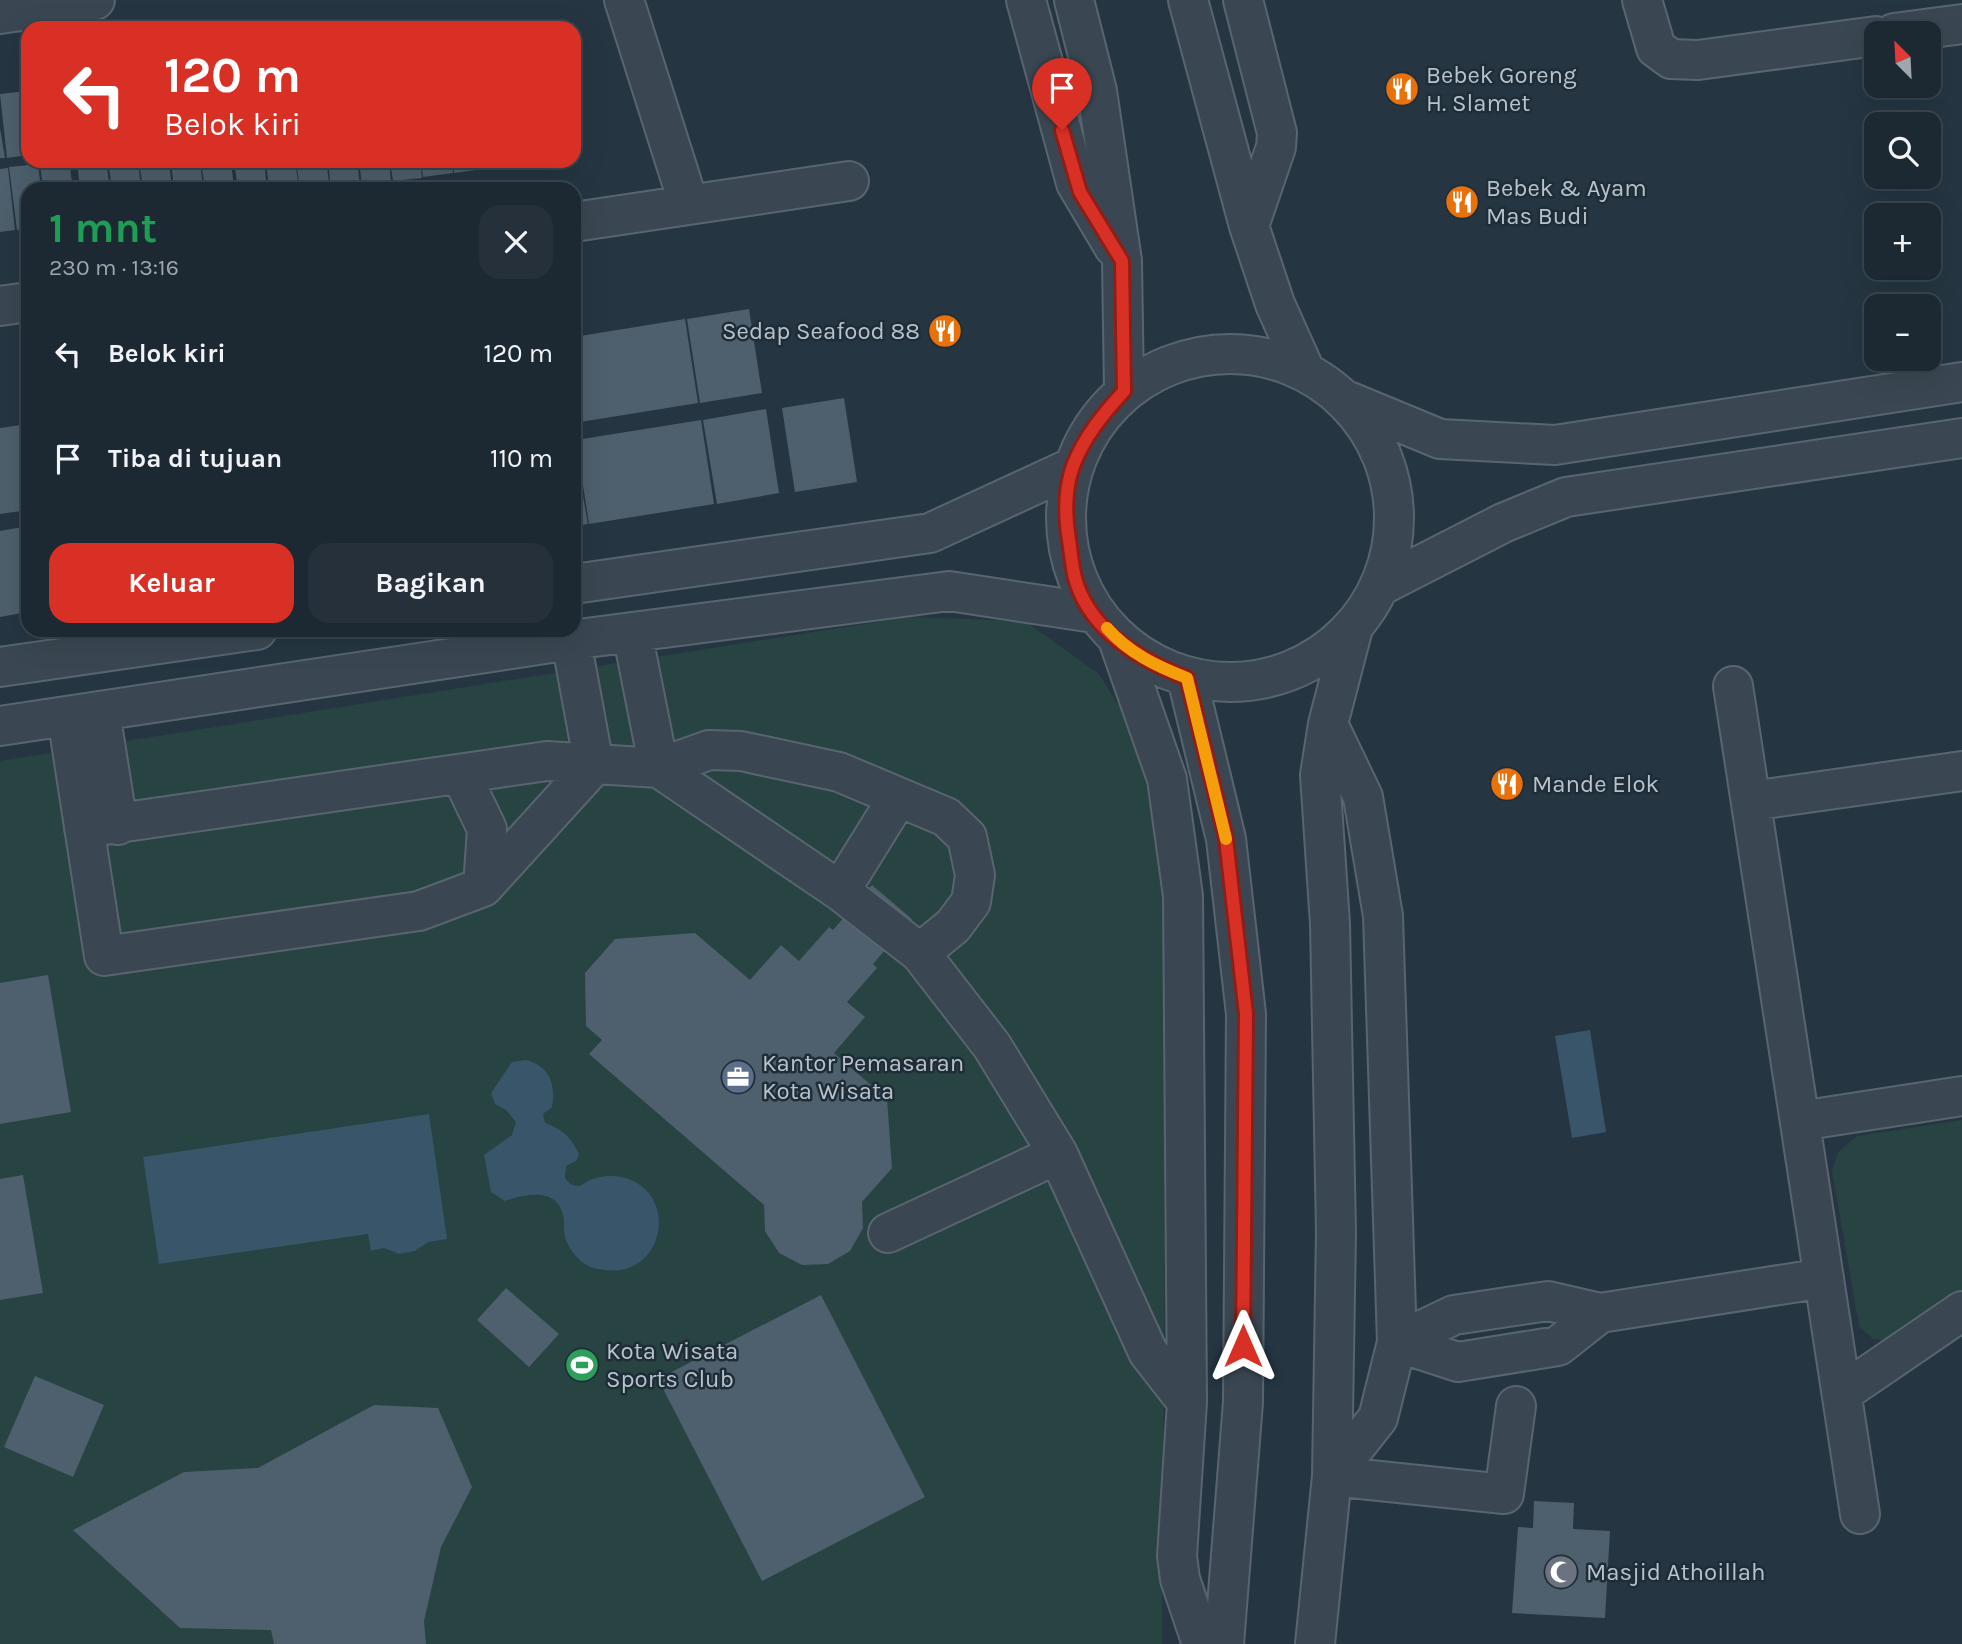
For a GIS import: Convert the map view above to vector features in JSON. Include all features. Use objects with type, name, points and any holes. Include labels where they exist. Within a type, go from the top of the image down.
[{"type":"street","points":[[0,14],[95,0]]},
{"type":"street","points":[[624,0],[690,205]]},
{"type":"street","points":[[1026,0],[1080,192],[1122,261]]},
{"type":"street","points":[[1074,0],[1097,91],[1122,261],[1124,391]]},
{"type":"street","points":[[1188,0],[1249,226],[1275,304],[1305,371]]},
{"type":"street","points":[[1243,0],[1277,133],[1276,147],[1249,226]]},
{"type":"street","points":[[1642,0],[1656,48],[1671,59],[1698,60],[1864,38]]},
{"type":"street","points":[[1941,27],[1962,24]]},
{"type":"street","points":[[581,221],[849,181]]},
{"type":"street","points":[[0,306],[21,303]]},
{"type":"street","points":[[1346,400],[1376,440],[1393,488],[1394,538],[1381,586],[1353,628],[1318,658],[1277,677],[1232,683],[1187,678],[1151,664],[1119,642],[1094,613],[1075,580],[1064,512],[1073,467],[1093,426],[1124,391],[1165,367],[1211,354],[1259,356],[1305,371],[1346,400],[1440,439],[1555,445],[1962,382]]},
{"type":"street","points":[[1381,586],[1503,523],[1566,497],[1962,438]]},
{"type":"street","points":[[581,583],[930,533],[1073,467]]},
{"type":"street","points":[[0,726],[571,640],[949,591],[1094,613]]},
{"type":"street","points":[[1315,1644],[1332,1476],[1336,1232],[1331,924],[1320,775],[1328,724],[1353,628]]},
{"type":"street","points":[[632,632],[659,768],[840,891],[919,953],[992,1046],[1058,1154],[1149,1352],[1187,1402]]},
{"type":"street","points":[[0,667],[208,637]]},
{"type":"street","points":[[571,640],[594,765]]},
{"type":"street","points":[[1119,642],[1167,779],[1183,896],[1187,1402],[1177,1556],[1180,1579],[1202,1644]]},
{"type":"street","points":[[1187,678],[1226,839],[1246,1014],[1242,1402],[1224,1644]]},
{"type":"street","points":[[1733,686],[1860,1514]]},
{"type":"street","points":[[84,714],[101,827],[104,956],[419,911],[483,887],[594,765]]},
{"type":"street","points":[[1328,724],[1363,797],[1383,916],[1397,1342],[1378,1418],[1332,1476]]},
{"type":"street","points":[[101,827],[547,761],[659,768],[709,750],[741,751],[839,772],[897,799],[946,817],[967,838],[975,875],[971,902],[953,926],[919,953]]},
{"type":"street","points":[[1751,802],[1962,771]]},
{"type":"street","points":[[461,775],[487,829],[483,887]]},
{"type":"street","points":[[840,891],[897,799]]},
{"type":"street","points":[[1800,1121],[1962,1096]]},
{"type":"street","points":[[888,1233],[1058,1154]]},
{"type":"street","points":[[1397,1342],[1454,1315],[1548,1301],[1600,1313],[1824,1278]]},
{"type":"street","points":[[1842,1393],[1962,1311]]},
{"type":"street","points":[[1332,1476],[1504,1494],[1516,1406]]},
{"type":"green space","name":"Kota Wisata Sports Club","points":[[908,617],[1025,621],[1099,674],[1138,737],[1173,943],[1166,1087],[1162,1644],[0,1644],[0,761]]},
{"type":"green space","points":[[1962,1120],[1962,1290],[1889,1341],[1873,1339],[1859,1326],[1832,1171],[1838,1152],[1857,1136]]},
{"type":"water","points":[[1590,1030],[1606,1132],[1572,1138],[1555,1036]]},
{"type":"water","points":[[526,1060],[541,1067],[552,1084],[552,1107],[543,1114],[545,1123],[565,1134],[579,1154],[576,1161],[566,1166],[565,1178],[577,1186],[595,1178],[627,1178],[647,1191],[653,1200],[659,1220],[658,1231],[651,1251],[635,1265],[612,1270],[592,1268],[573,1253],[564,1234],[560,1206],[554,1200],[547,1196],[530,1195],[505,1201],[491,1192],[484,1155],[512,1135],[516,1122],[506,1110],[495,1104],[491,1093],[512,1062]]},
{"type":"water","points":[[429,1114],[447,1239],[428,1242],[415,1251],[399,1254],[384,1248],[371,1251],[368,1234],[159,1264],[143,1157]]},
{"type":"building","points":[[21,92],[21,156],[7,158],[0,94]]},
{"type":"building","points":[[0,128],[5,158],[0,158]]},
{"type":"building","points":[[9,167],[38,168],[40,182],[21,182],[21,230],[17,230]]},
{"type":"building","points":[[8,168],[15,230],[0,232],[0,169]]},
{"type":"building","points":[[41,168],[70,168],[72,182],[42,182]]},
{"type":"building","points":[[78,168],[107,168],[109,182],[79,182]]},
{"type":"building","points":[[109,168],[139,168],[140,182],[111,182]]},
{"type":"building","points":[[140,168],[170,168],[171,182],[142,182]]},
{"type":"building","points":[[172,168],[201,168],[202,182],[173,182]]},
{"type":"building","points":[[202,168],[232,168],[233,182],[204,182]]},
{"type":"building","points":[[235,168],[265,168],[266,182],[237,182]]},
{"type":"building","points":[[267,168],[296,168],[298,182],[268,182]]},
{"type":"building","points":[[297,168],[327,168],[329,182],[299,182]]},
{"type":"building","points":[[329,168],[358,168],[360,182],[330,182]]},
{"type":"building","points":[[360,168],[390,168],[391,182],[362,182]]},
{"type":"building","points":[[391,168],[421,168],[422,178],[393,181]]},
{"type":"building","points":[[422,168],[452,168],[453,173],[423,177]]},
{"type":"building","points":[[454,168],[483,168],[483,169],[454,173]]},
{"type":"building","points":[[749,309],[762,393],[700,403],[687,319]]},
{"type":"building","points":[[685,319],[698,403],[581,422],[581,336]]},
{"type":"building","points":[[844,398],[857,482],[795,492],[782,408]]},
{"type":"building","points":[[766,409],[779,493],[717,504],[703,420]]},
{"type":"building","points":[[701,420],[714,504],[589,524],[581,472],[581,439]]},
{"type":"building","points":[[21,425],[21,511],[0,514],[0,428]]},
{"type":"building","points":[[581,485],[588,524],[581,525]]},
{"type":"building","points":[[21,527],[21,613],[0,617],[0,531]]},
{"type":"building","name":"Kantor Pemasaran Kota Wisata","points":[[872,885],[912,919],[873,964],[877,968],[847,1002],[865,1017],[834,1053],[887,1099],[892,1168],[862,1202],[863,1228],[850,1251],[828,1264],[802,1265],[779,1253],[765,1231],[764,1205],[589,1054],[602,1040],[586,1026],[585,973],[615,939],[695,933],[750,980],[781,945],[799,961],[829,927],[833,930]]},
{"type":"building","points":[[48,975],[71,1112],[0,1124],[0,983]]},
{"type":"building","points":[[23,1175],[43,1293],[0,1300],[0,1179]]},
{"type":"building","points":[[506,1288],[559,1334],[529,1367],[477,1320]]},
{"type":"building","points":[[821,1295],[925,1497],[762,1581],[658,1379]]},
{"type":"building","points":[[35,1376],[104,1405],[73,1477],[4,1447]]},
{"type":"building","points":[[374,1405],[438,1408],[472,1487],[441,1547],[424,1621],[426,1644],[274,1644],[271,1630],[180,1628],[73,1530],[184,1472],[258,1468]]},
{"type":"building","name":"Masjid Athoillah","points":[[1534,1501],[1574,1503],[1573,1529],[1610,1531],[1605,1618],[1512,1613],[1518,1527],[1533,1528]]},
{"type":"slow traffic","points":[[1107,628],[1119,642],[1151,664],[1187,678],[1226,839]]},
{"type":"place","name":"Bebek Goreng H. Slamet","points":[[1402,89]]},
{"type":"place","name":"Bebek & Ayam Mas Budi","points":[[1462,202]]},
{"type":"place","name":"Sedap Seafood 88","points":[[945,331]]},
{"type":"place","name":"Mande Elok","points":[[1507,784]]},
{"type":"place","name":"Kantor Pemasaran Kota Wisata","points":[[738,1077]]},
{"type":"place","name":"Kota Wisata Sports Club","points":[[582,1365]]},
{"type":"place","name":"Masjid Athoillah","points":[[1561,1572]]},
{"type":"route","points":[[1062,130],[1080,192],[1122,261],[1124,391],[1093,426],[1073,467],[1064,512],[1075,580],[1094,613],[1119,642],[1151,664],[1187,678],[1226,839],[1246,1014],[1243,1346]]}]
